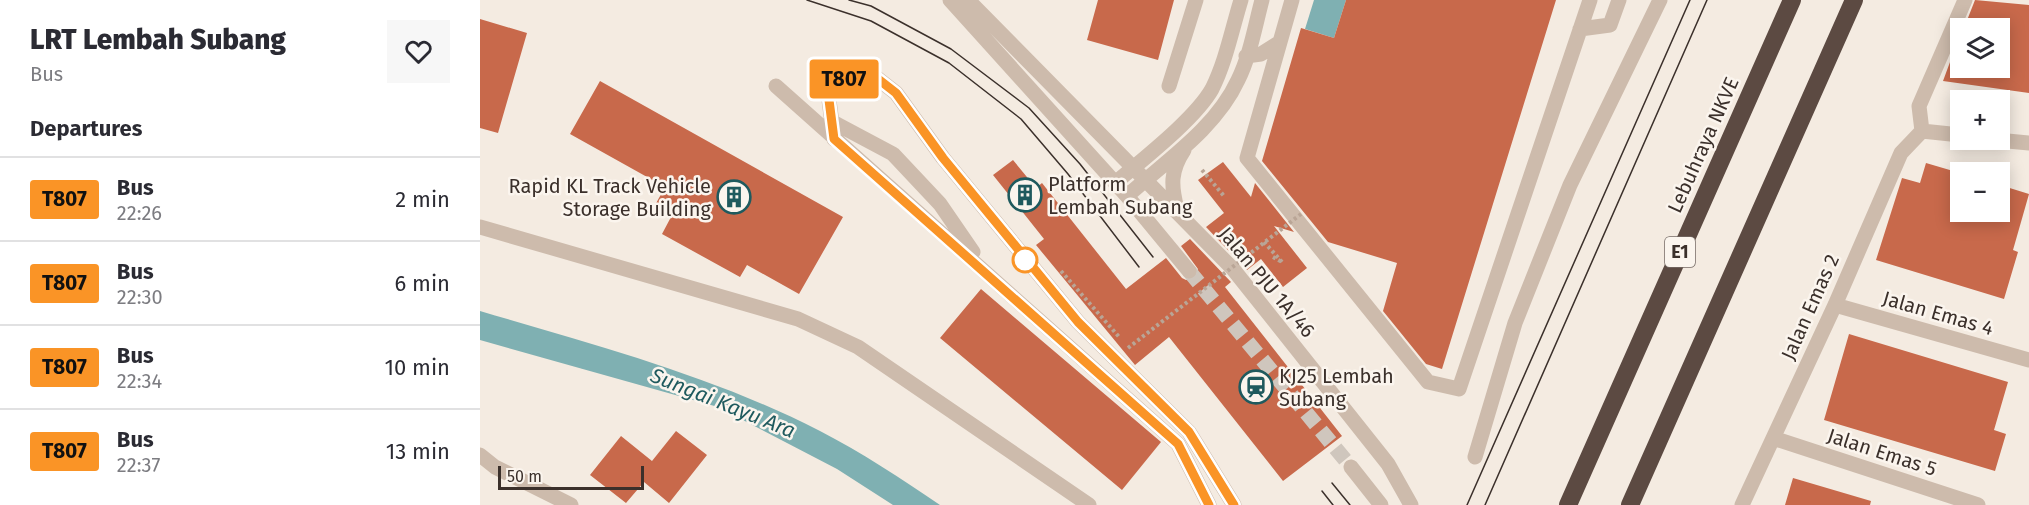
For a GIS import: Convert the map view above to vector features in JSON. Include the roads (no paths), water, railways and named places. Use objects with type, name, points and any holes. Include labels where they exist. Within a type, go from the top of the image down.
[{"type":"highway","name":"Lebuhraya NKVE","points":[[1568,505],[1792,0]]},
{"type":"highway","points":[[1630,505],[1854,0]]},
{"type":"street","points":[[950,0],[1127,196],[1189,271]]},
{"type":"street","points":[[968,0],[1134,167]]},
{"type":"street","points":[[1169,86],[1196,0]]},
{"type":"street","points":[[1115,183],[1191,114],[1210,92],[1220,71],[1241,0]]},
{"type":"street","points":[[1127,196],[1190,139],[1226,102],[1239,79],[1262,0]]},
{"type":"street","points":[[1292,0],[1247,158],[1428,382],[1459,389],[1590,0]]},
{"type":"street","points":[[1580,29],[1610,25],[1619,0]]},
{"type":"street","points":[[1475,457],[1515,323],[1570,185],[1660,0]]},
{"type":"street","points":[[1950,134],[1922,131],[1919,106],[1965,0]]},
{"type":"street","points":[[1246,56],[1261,54],[1280,42]]},
{"type":"street","points":[[834,139],[829,100],[839,81],[855,74],[873,75],[896,93],[943,158],[1078,322],[1189,432],[1234,505]]},
{"type":"street","points":[[776,86],[1178,444],[1209,505]]},
{"type":"street","points":[[831,121],[893,154],[940,204],[986,272]]},
{"type":"street","name":"Jalan Emas 2","points":[[1742,505],[1835,305],[1901,153],[1922,131]]},
{"type":"street","points":[[1178,212],[1171,187],[1173,173],[1190,139]]},
{"type":"street","points":[[2010,141],[2029,143]]},
{"type":"street","name":"Jalan PJU 1A/46","points":[[1134,167],[1233,269],[1388,464],[1411,505]]},
{"type":"street","points":[[480,227],[798,319],[858,347],[1089,505]]},
{"type":"street","name":"Jalan Emas 4","points":[[1835,305],[2029,360]]},
{"type":"street","name":"Jalan Emas 5","points":[[1773,438],[1978,505]]},
{"type":"street","points":[[480,455],[487,466],[571,505]]},
{"type":"street","points":[[1351,467],[1381,504]]},
{"type":"water","points":[[1314,0],[1346,0],[1334,38],[1305,29]]},
{"type":"water","name":"Sungai Kayu Ara","points":[[480,311],[653,363],[779,411],[835,439],[940,505],[893,505],[837,469],[718,407],[480,340]]},
{"type":"tunnel","points":[[1189,271],[1351,467]]},
{"type":"tram line","points":[[807,0],[871,21],[949,63],[1021,119],[1068,174],[1139,267]]},
{"type":"tram line","points":[[849,0],[871,6],[951,49],[1029,108],[1080,164],[1153,257]]},
{"type":"tram line","points":[[1467,505],[1690,0]]},
{"type":"tram line","points":[[1485,505],[1707,0]]},
{"type":"tram line","points":[[1332,483],[1350,505]]},
{"type":"tram line","points":[[1322,491],[1333,505]]},
{"type":"place","name":"Platform Lembah Subang","points":[[1025,195]]},
{"type":"place","name":"Rapid KL Track Vehicle Storage Building","points":[[734,197]]},
{"type":"place","name":"KJ25 Lembah Subang","points":[[1256,387]]}]
